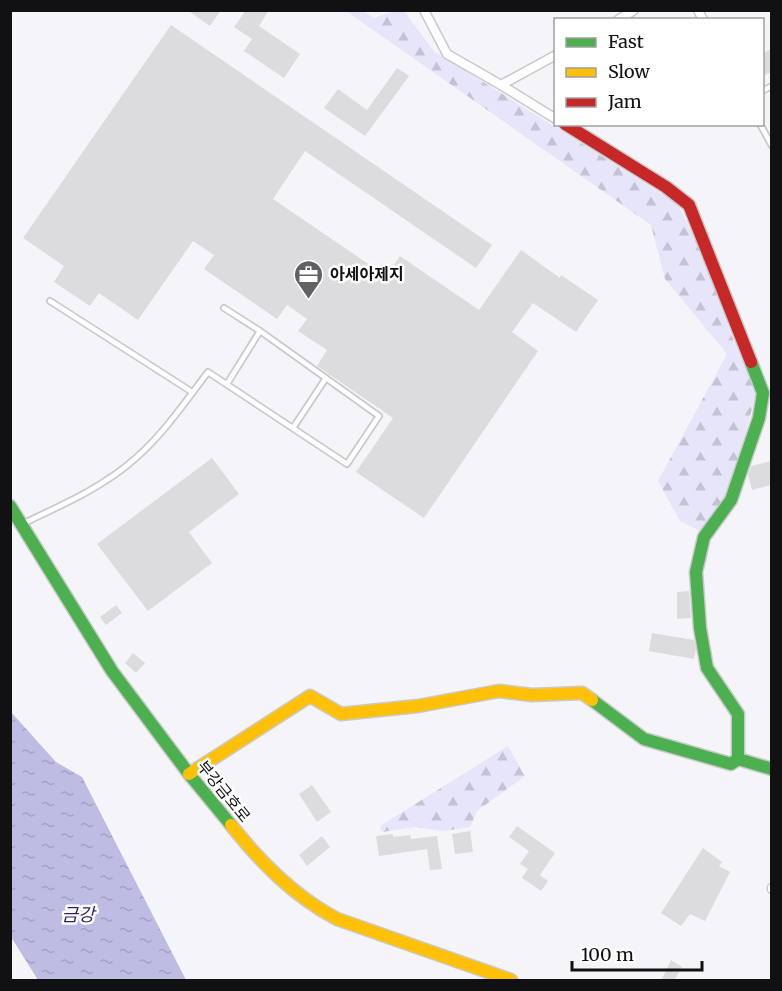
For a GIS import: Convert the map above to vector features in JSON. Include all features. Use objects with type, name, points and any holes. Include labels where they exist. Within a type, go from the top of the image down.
[{"type":"street","points":[[424,10],[447,54],[554,118]]},
{"type":"street","points":[[621,18],[634,10]]},
{"type":"street","points":[[501,85],[554,56]]},
{"type":"street","points":[[568,126],[666,187],[689,205],[763,393],[759,418],[731,500],[704,537],[696,572],[700,628],[707,668],[738,714],[738,759]]},
{"type":"street","name":"부강금호로","points":[[10,506],[112,671],[189,774],[257,858],[315,907],[345,922],[511,981]]},
{"type":"street","points":[[189,774],[310,696],[340,714],[418,706],[499,691],[532,695],[582,693],[644,739],[731,764],[738,759]]},
{"type":"street","points":[[738,759],[771,769]]},
{"type":"lane","points":[[761,126],[771,146]]},
{"type":"lane","points":[[50,301],[192,392]]},
{"type":"lane","points":[[22,524],[65,504],[102,483],[137,457],[173,418],[208,372],[347,464],[379,416],[224,308]]},
{"type":"lane","points":[[226,384],[260,331]]},
{"type":"lane","points":[[294,428],[326,378]]},
{"type":"green space","points":[[346,11],[363,11],[374,18],[394,11],[404,11],[434,51],[678,204],[701,252],[734,342],[757,390],[727,495],[700,531],[680,521],[658,481],[727,354],[665,279],[651,225]]},
{"type":"green space","points":[[508,746],[525,776],[477,811],[470,827],[444,831],[415,827],[382,832],[380,826]]},
{"type":"water","name":"금강","points":[[11,712],[56,762],[82,777],[186,980],[38,980],[11,937]]},
{"type":"building","points":[[187,10],[221,10],[210,26]]},
{"type":"building","points":[[246,10],[269,10],[259,26],[300,54],[284,78],[244,51],[252,39],[234,27]]},
{"type":"building","points":[[171,25],[492,245],[476,268],[305,151],[273,199],[386,276],[400,256],[479,310],[521,250],[560,278],[561,275],[598,300],[576,332],[533,303],[512,332],[538,351],[424,518],[356,472],[393,418],[317,366],[327,350],[298,331],[307,319],[287,305],[277,319],[204,269],[214,255],[193,241],[138,320],[99,293],[90,306],[54,282],[64,266],[23,238]]},
{"type":"building","points":[[771,49],[771,72],[764,76],[764,53]]},
{"type":"building","points":[[397,68],[409,76],[365,136],[324,108],[338,89],[367,110]]},
{"type":"building","points":[[212,458],[239,494],[189,532],[212,563],[148,611],[97,544]]},
{"type":"building","points":[[771,461],[771,485],[752,490],[748,475],[751,466]]},
{"type":"building","points":[[689,591],[691,618],[677,619],[677,592]]},
{"type":"building","points":[[116,605],[122,613],[106,625],[100,617]]},
{"type":"building","points":[[652,633],[694,640],[696,650],[694,659],[649,651]]},
{"type":"building","points":[[133,653],[145,663],[136,673],[125,663]]},
{"type":"building","points":[[312,785],[331,812],[317,822],[299,794]]},
{"type":"building","points":[[517,826],[555,853],[540,875],[548,881],[541,891],[522,878],[528,869],[520,864],[529,851],[509,837]]},
{"type":"building","points":[[470,831],[473,852],[455,854],[452,834]]},
{"type":"building","points":[[393,834],[393,837],[410,835],[411,839],[437,836],[442,869],[430,870],[427,849],[379,856],[376,836]]},
{"type":"building","points":[[322,836],[330,847],[307,866],[299,855]]},
{"type":"building","points":[[703,848],[722,862],[719,866],[730,872],[705,921],[690,914],[681,926],[661,913]]},
{"type":"building","points":[[671,960],[682,967],[674,981],[661,981]]},
{"type":"traffic: fast","points":[[738,759],[738,714],[707,668],[700,628],[696,572],[704,537],[731,500],[759,418],[763,393],[751,362]]},
{"type":"traffic: fast","points":[[10,506],[112,671],[189,774],[231,825]]},
{"type":"traffic: fast","points":[[592,700],[644,739],[731,764],[738,759],[772,769]]},
{"type":"traffic: slow","points":[[189,774],[310,696],[341,714],[418,706],[499,691],[532,695],[582,693],[592,700]]},
{"type":"traffic: slow","points":[[231,825],[279,878],[321,910],[337,919],[511,980]]},
{"type":"traffic: jam","points":[[568,126],[666,187],[689,205],[751,362]]},
{"type":"place","name":"아세아제지","points":[[309,300]]}]
